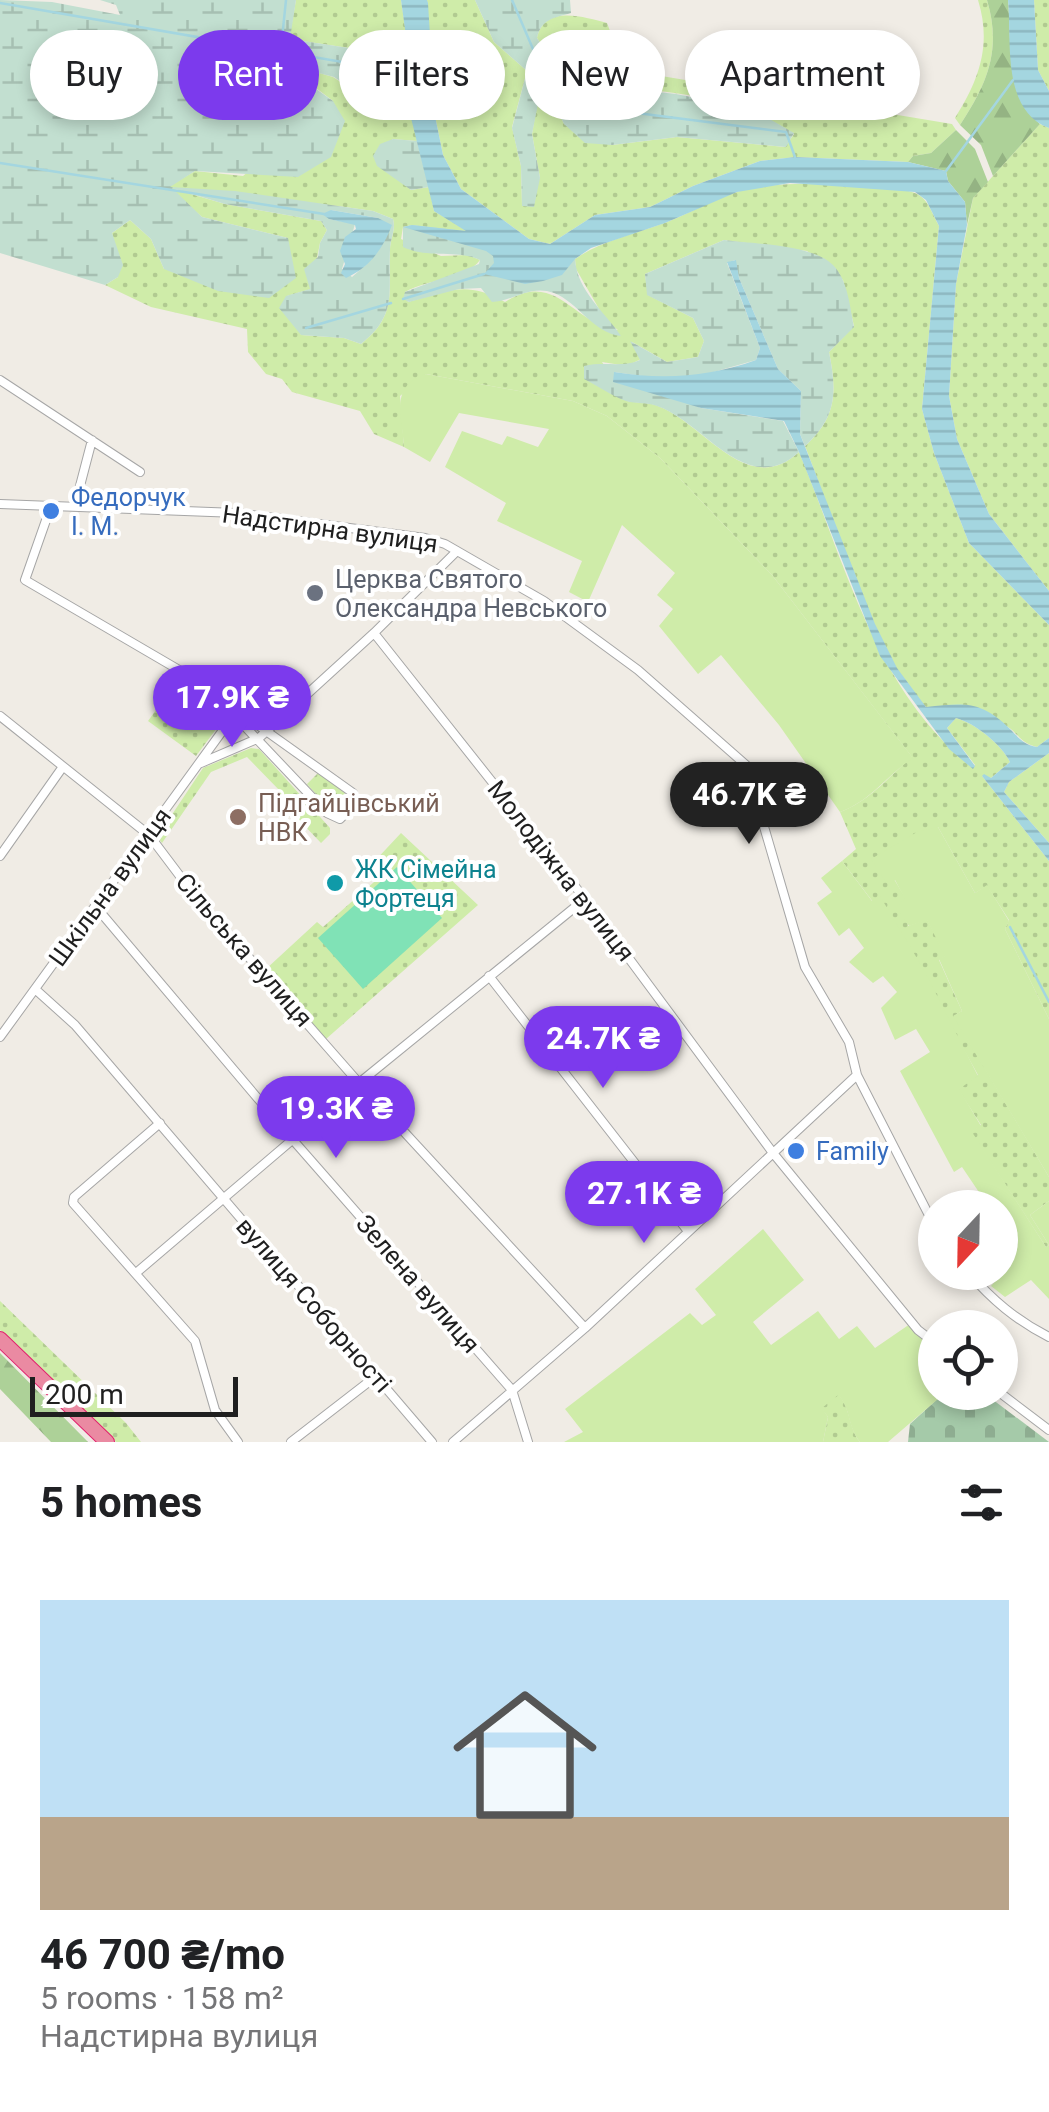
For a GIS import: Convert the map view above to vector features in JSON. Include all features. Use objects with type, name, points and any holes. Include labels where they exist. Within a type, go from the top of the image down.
[{"type":"highway","points":[[0,1339],[108,1442]]},
{"type":"street","points":[[0,380],[140,472]]},
{"type":"street","points":[[75,505],[92,440]]},
{"type":"street","name":"Надстирна вулиця","points":[[0,504],[237,513],[425,538],[457,551],[544,602],[622,658],[746,765],[805,967],[849,1042],[858,1075],[918,1193]]},
{"type":"street","points":[[51,506],[25,580],[227,698],[234,714],[327,813],[340,818],[350,809],[353,793],[245,716],[234,714]]},
{"type":"street","points":[[199,764],[259,738],[457,551]]},
{"type":"street","name":"Молодіжна вулиця","points":[[374,633],[585,899],[773,1152],[918,1330]]},
{"type":"street","name":"Шкільна вулиця","points":[[0,1037],[234,714]]},
{"type":"street","name":"Сільська вулиця","points":[[0,716],[149,835],[195,896],[359,1083],[584,1328]]},
{"type":"street","points":[[0,856],[62,768]]},
{"type":"street","points":[[136,1273],[359,1083],[585,899]]},
{"type":"street","name":"Зелена вулиця","points":[[96,907],[512,1390],[528,1442]]},
{"type":"street","points":[[490,976],[687,1230]]},
{"type":"street","name":"вулиця Соборності","points":[[36,989],[76,1025],[432,1442]]},
{"type":"street","points":[[453,1442],[584,1328],[858,1075]]},
{"type":"street","points":[[160,1122],[74,1196],[73,1203],[195,1341],[216,1410],[238,1442]]},
{"type":"street","points":[[986,1290],[1018,1321],[1049,1336]]},
{"type":"street","points":[[291,1442],[375,1376]]},
{"type":"street","points":[[1018,1406],[1049,1430]]},
{"type":"green space","points":[[0,0],[52,2],[120,15],[116,5],[100,0],[296,0],[291,30],[178,30],[178,120],[319,120],[319,91],[333,101],[339,120],[345,121],[331,157],[298,177],[195,171],[170,187],[235,191],[373,211],[393,219],[389,302],[381,323],[361,344],[344,338],[301,335],[279,308],[286,296],[310,289],[304,269],[318,257],[327,230],[321,221],[225,204],[172,188],[202,217],[288,238],[296,278],[269,298],[218,291],[164,269],[151,239],[130,220],[112,233],[123,265],[118,277],[105,285],[0,253]],"holes":[[[331,210],[378,218],[367,264],[352,277],[342,269],[355,224],[329,219]]]},
{"type":"green space","points":[[296,0],[401,0],[406,30],[339,30],[339,46],[319,44],[319,30],[291,30]]},
{"type":"green space","points":[[427,0],[475,0],[489,30],[429,30]]},
{"type":"green space","points":[[475,0],[570,0],[571,13],[554,18],[540,30],[525,30],[525,69],[505,52],[505,30],[489,30]]},
{"type":"green space","points":[[978,0],[987,0],[992,51],[978,95],[960,125],[955,118],[981,62],[984,32]]},
{"type":"green space","points":[[987,0],[1008,0],[1016,82],[1029,112],[1040,124],[993,176],[981,145],[960,125],[989,66],[993,35]]},
{"type":"green space","points":[[1034,0],[1049,0],[1049,91],[1038,70]]},
{"type":"green space","points":[[566,15],[607,23],[610,30],[540,30],[548,20]]},
{"type":"green space","points":[[319,43],[339,46],[339,80],[319,73]]},
{"type":"green space","points":[[505,52],[525,69],[512,127],[521,166],[522,206],[540,178],[532,134],[534,120],[562,120],[612,145],[677,137],[785,147],[794,134],[770,120],[920,119],[952,124],[956,130],[931,153],[913,156],[908,162],[795,157],[760,161],[650,207],[595,215],[550,244],[529,239],[461,189],[443,155],[436,120],[505,120]]},
{"type":"green space","points":[[319,73],[339,81],[339,120],[413,120],[417,141],[392,139],[396,178],[411,190],[429,187],[434,211],[467,230],[464,233],[412,225],[403,227],[401,239],[441,256],[468,255],[480,260],[465,272],[405,292],[408,302],[468,289],[505,302],[523,293],[538,292],[564,301],[602,326],[618,330],[606,321],[576,269],[575,259],[608,242],[730,194],[766,186],[811,183],[888,187],[919,195],[928,205],[939,226],[922,409],[934,453],[969,543],[1049,625],[1049,738],[1037,747],[1006,726],[941,713],[924,705],[890,656],[857,583],[805,446],[823,425],[832,403],[829,352],[854,326],[843,280],[807,251],[724,240],[645,274],[648,295],[693,318],[704,341],[698,357],[667,362],[632,342],[641,359],[627,366],[602,362],[627,401],[654,405],[675,415],[743,463],[761,467],[780,464],[799,452],[866,622],[911,702],[939,737],[973,768],[975,765],[947,728],[956,718],[987,736],[1010,762],[991,778],[982,776],[1049,861],[1049,1019],[1005,929],[1009,920],[987,886],[975,893],[938,827],[894,879],[906,899],[908,926],[927,919],[946,956],[939,960],[962,1011],[954,1016],[1049,1177],[1049,1201],[1030,1215],[1049,1245],[1046,1247],[1018,1204],[1018,1190],[1009,1190],[971,1132],[981,1125],[958,1089],[978,1075],[879,897],[873,902],[842,861],[856,849],[840,812],[870,795],[912,757],[772,575],[660,458],[607,416],[573,401],[426,374],[400,396],[404,447],[374,434],[360,411],[292,392],[282,379],[266,374],[248,352],[247,329],[151,307],[105,285],[118,277],[112,233],[130,220],[151,239],[164,269],[288,238],[202,217],[168,187],[195,171],[243,176],[310,120],[319,120],[319,113],[333,101],[319,90]],"holes":[[[174,189],[373,211],[394,223],[390,291],[381,323],[361,344],[344,338],[301,335],[287,296],[311,289],[320,243],[327,230],[321,221],[225,204]]]},
{"type":"green space","points":[[665,77],[685,80],[685,95],[665,92]]},
{"type":"green space","points":[[525,79],[525,120],[535,120],[532,134],[540,178],[534,207],[522,206],[521,166],[512,128]]},
{"type":"green space","points":[[665,93],[685,96],[685,120],[771,120],[794,133],[786,147],[677,137],[612,145],[585,143],[562,120],[665,120]]},
{"type":"green space","points":[[1040,124],[1049,128],[1049,591],[989,514],[957,439],[949,396],[956,284],[973,198]]},
{"type":"green space","points":[[956,130],[975,149],[988,182],[973,198],[967,225],[965,202],[948,181],[946,171],[908,162],[913,156],[931,153]]},
{"type":"green space","points":[[393,139],[417,141],[429,187],[411,190],[377,166],[373,156],[380,144]]},
{"type":"green space","points":[[442,209],[575,259],[586,291],[621,336],[602,329],[563,298],[546,291],[492,302],[481,288],[459,289],[409,302],[403,299],[405,292],[479,264],[480,260],[471,257],[422,253],[403,247],[403,227],[466,231],[434,211]]},
{"type":"green space","points":[[724,240],[811,253],[833,265],[842,278],[854,327],[829,352],[832,403],[816,435],[805,446],[800,434],[801,391],[778,369],[735,260],[727,263],[760,348],[756,360],[703,375],[656,378],[614,372],[701,408],[783,421],[799,452],[780,464],[761,467],[743,462],[674,414],[653,405],[626,401],[584,379],[584,366],[640,360],[630,341],[667,362],[698,357],[704,341],[693,318],[647,295],[645,274]]},
{"type":"green space","points":[[426,374],[573,401],[607,416],[660,458],[772,575],[913,758],[861,801],[840,812],[779,725],[721,655],[698,674],[659,626],[673,609],[657,595],[675,573],[622,525],[588,602],[569,592],[582,561],[497,521],[506,503],[445,467],[462,431],[502,445],[507,436],[538,447],[549,429],[459,413],[430,462],[404,447],[402,394],[414,380]]},
{"type":"green space","points":[[179,678],[225,709],[226,716],[196,756],[148,721]]},
{"type":"green space","points":[[251,748],[259,749],[330,828],[330,834],[321,843],[277,797],[281,792],[247,757],[211,772],[162,843],[157,837],[203,768]]},
{"type":"green space","points":[[1049,753],[1049,843],[1004,792],[1009,782]]},
{"type":"green space","points":[[318,773],[345,793],[339,806],[329,809],[307,784]]},
{"type":"green space","points":[[938,827],[975,893],[987,885],[1009,921],[1005,929],[1049,1019],[1049,1177],[953,1016],[962,1011],[939,959],[945,956],[927,920],[909,926],[896,907],[905,899],[895,880],[886,882],[871,859],[917,832]]},
{"type":"green space","points":[[401,833],[478,905],[326,1039],[266,969],[317,922],[323,927],[382,875],[372,864]]},
{"type":"green space","points":[[842,861],[872,901],[880,896],[924,970],[978,1076],[959,1089],[981,1126],[972,1132],[1009,1190],[978,1190],[962,1167],[954,1172],[900,1071],[930,1052],[916,1029],[895,1040],[881,1008],[897,992],[883,976],[873,983],[849,962],[864,948],[849,928],[839,936],[817,903],[832,892],[821,878]]},
{"type":"green space","points":[[397,867],[442,918],[363,989],[318,938]]},
{"type":"green space","points":[[1049,1201],[1049,1245],[1030,1215]]},
{"type":"green space","points":[[1018,1203],[1046,1247],[1049,1245],[1049,1299],[1031,1280],[1018,1288]]},
{"type":"green space","points":[[763,1229],[804,1280],[753,1322],[771,1345],[818,1311],[839,1339],[857,1326],[875,1348],[910,1324],[918,1332],[918,1410],[925,1410],[888,1442],[860,1442],[838,1395],[822,1408],[828,1417],[823,1442],[564,1442],[583,1432],[565,1409],[690,1313],[702,1325],[716,1315],[695,1289]]},
{"type":"green space","points":[[996,1290],[1016,1290],[1005,1297]]},
{"type":"green space","points":[[0,1301],[141,1442],[116,1442],[0,1330]]},
{"type":"green space","points":[[0,1353],[88,1442],[51,1442],[0,1389]]},
{"type":"green space","points":[[838,1394],[860,1442],[823,1442],[828,1417],[821,1408]]},
{"type":"green space","points":[[925,1410],[1007,1410],[1049,1442],[908,1442],[910,1424]]},
{"type":"water","points":[[401,0],[427,0],[430,30],[405,30]]},
{"type":"water","points":[[1008,0],[1034,0],[1038,70],[1049,91],[1049,128],[1034,119],[1016,90]]},
{"type":"water","points":[[411,120],[436,120],[443,155],[461,189],[529,239],[550,244],[595,215],[650,207],[760,161],[795,157],[908,162],[946,171],[948,181],[965,202],[967,225],[956,284],[949,396],[957,439],[989,514],[1049,591],[1049,625],[969,543],[934,453],[922,409],[939,226],[926,200],[915,192],[790,183],[737,192],[665,223],[591,248],[562,275],[525,284],[484,274],[494,263],[493,256],[486,251],[403,227],[466,231],[434,211]]},
{"type":"water","points":[[331,210],[378,218],[392,225],[374,257],[346,278],[341,273],[345,264],[340,251],[345,237],[356,229],[355,225],[322,214]]},
{"type":"water","points":[[736,260],[739,278],[778,369],[801,391],[800,434],[875,624],[897,668],[926,707],[981,708],[1028,744],[1037,747],[1049,738],[1049,753],[1009,782],[1004,792],[1049,843],[1049,861],[982,776],[991,778],[1010,762],[1001,749],[979,730],[956,718],[947,728],[975,766],[973,769],[949,749],[880,656],[784,421],[701,408],[613,382],[614,372],[686,375],[756,360],[760,348],[727,262]]},
{"type":"waterway","points":[[283,30],[286,0]]},
{"type":"waterway","points":[[512,0],[533,49],[582,106],[786,132],[795,157]]},
{"type":"waterway","points":[[0,3],[339,61]]},
{"type":"waterway","points":[[946,171],[1013,80]]},
{"type":"waterway","points":[[0,163],[324,214]]},
{"type":"waterway","points":[[403,299],[484,274]]},
{"type":"waterway","points":[[306,328],[391,303]]},
{"type":"waterway","points":[[1010,927],[1049,1002]]},
{"type":"place","name":"Федорчук І. М.","points":[[51,511]]},
{"type":"place","name":"Церква Святого Олександра Невського","points":[[315,593]]},
{"type":"place","name":"Підгайцівський НВК","points":[[238,817]]},
{"type":"place","name":"ЖК Сімейна Фортеця","points":[[335,883]]},
{"type":"place","name":"Family","points":[[796,1151]]}]
